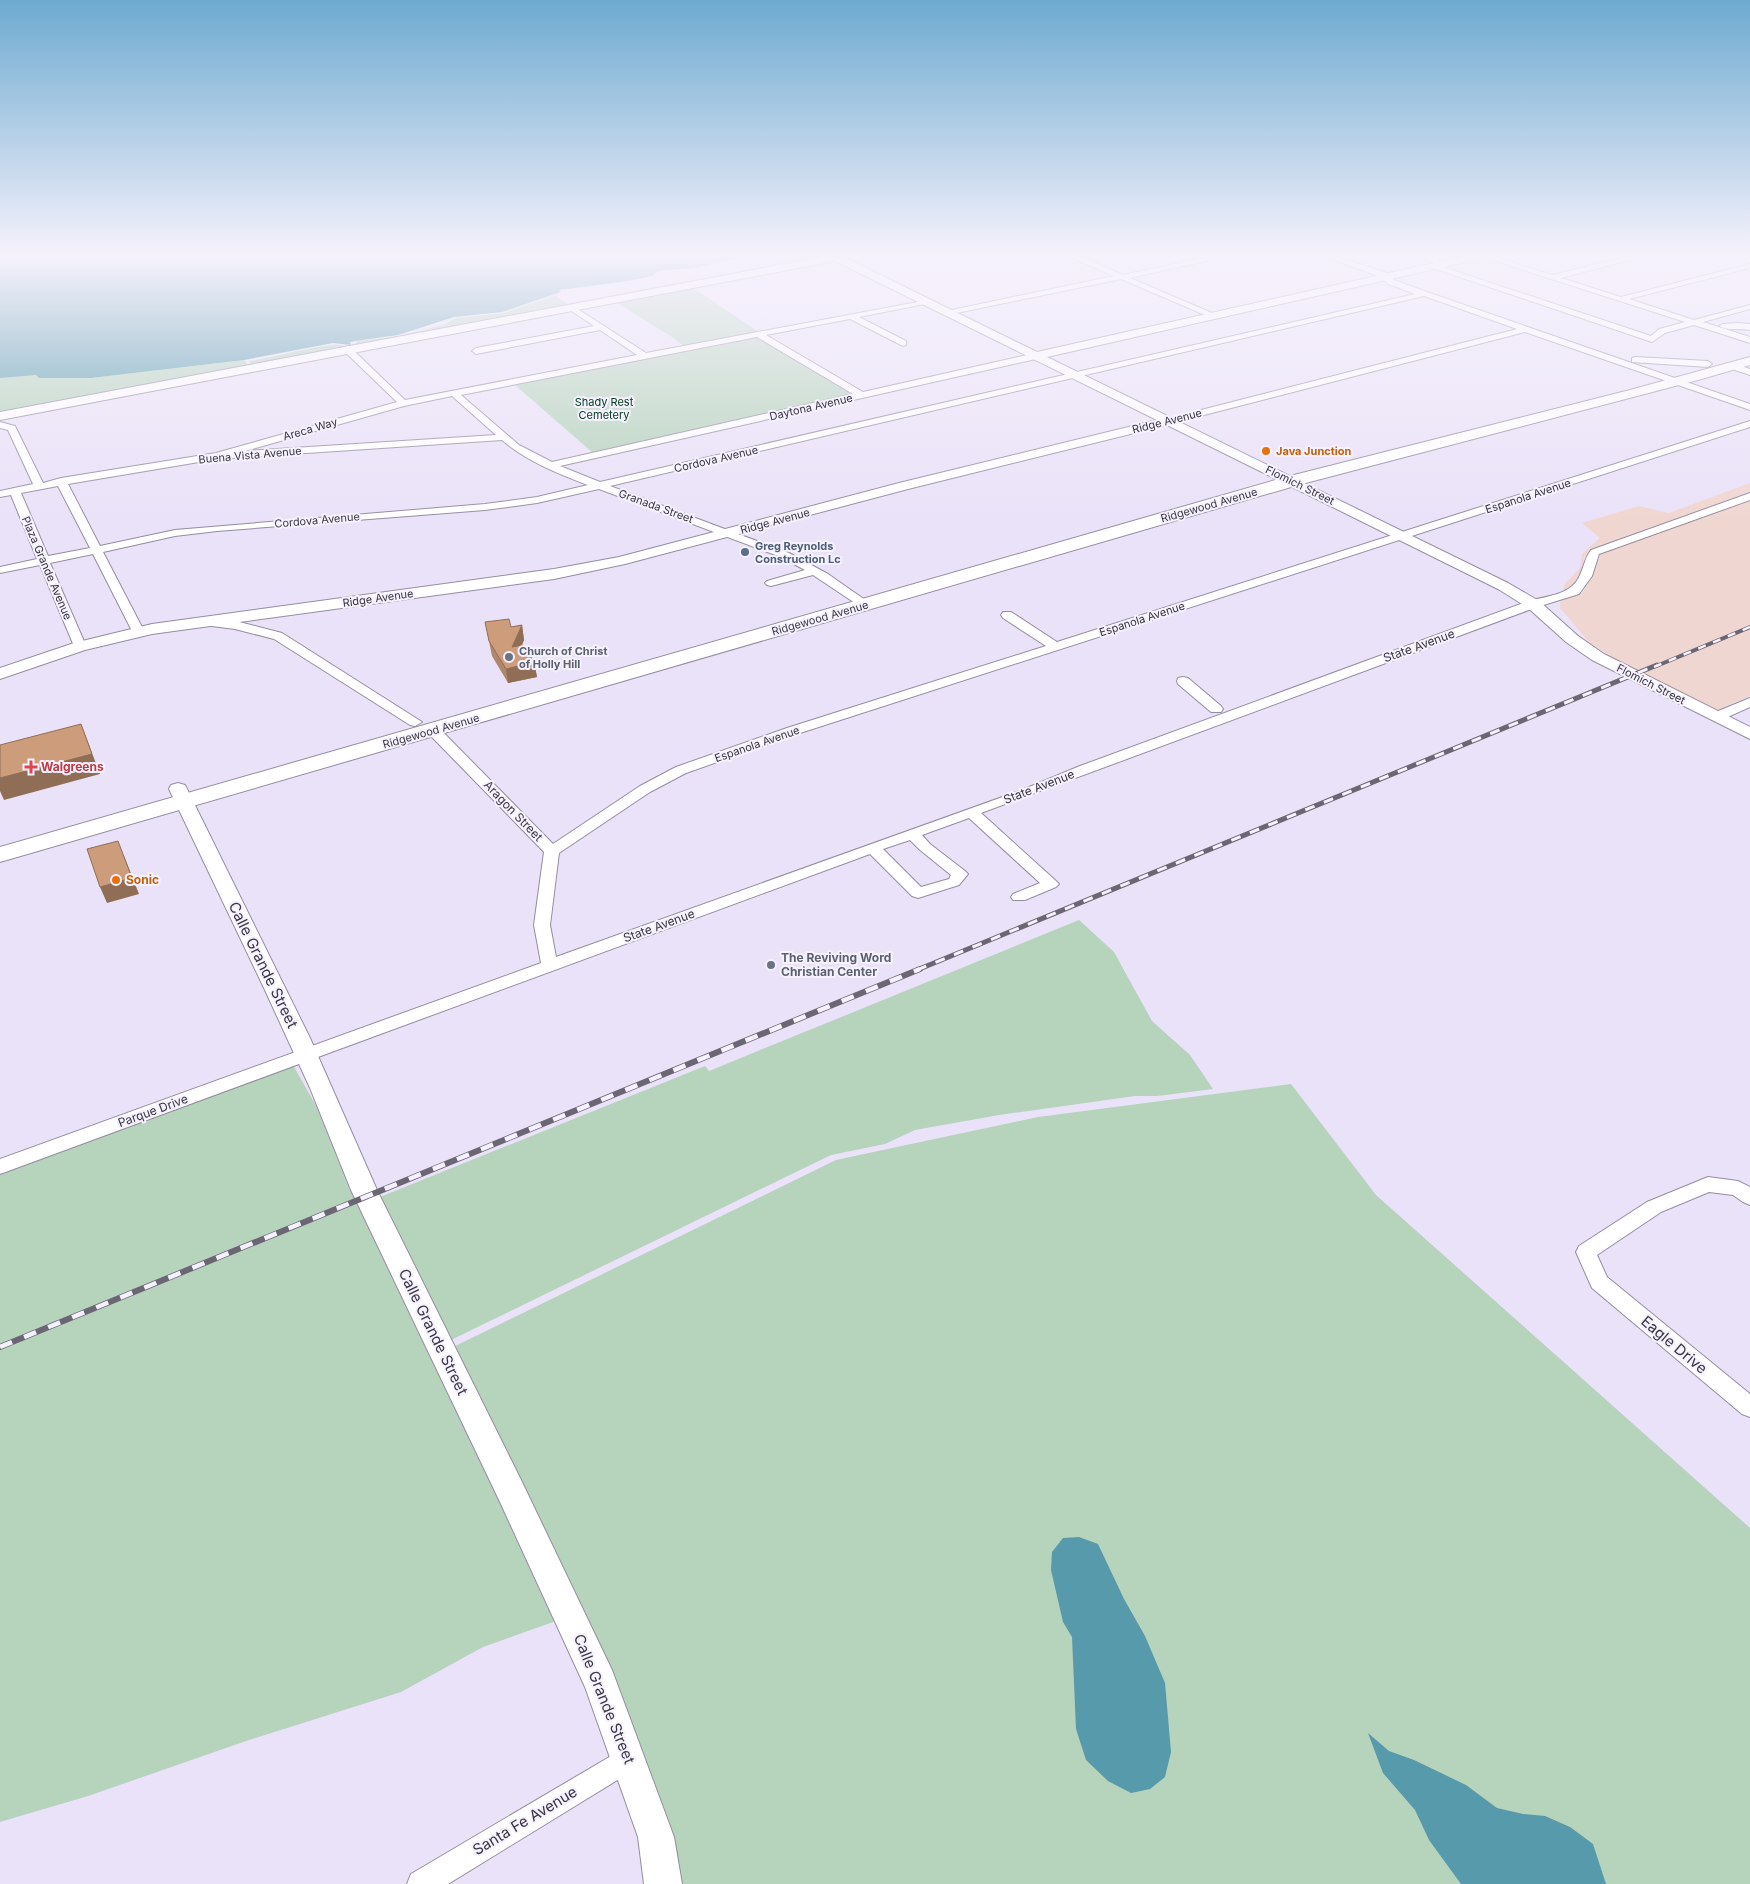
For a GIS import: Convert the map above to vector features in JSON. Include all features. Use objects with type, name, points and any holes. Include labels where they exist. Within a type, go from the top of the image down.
[{"type":"main road","name":"Ridgewood Avenue","points":[[0,855],[181,796],[1285,478],[1398,442],[1620,389],[1664,370],[1708,364],[1750,352]]},
{"type":"main road","name":"Ridgewood Avenue","points":[[1285,478],[1642,392],[1750,361]]},
{"type":"main road","name":"Ridgewood Avenue","points":[[0,840],[181,796]]},
{"type":"street","points":[[12,428],[27,412],[384,344]]},
{"type":"street","points":[[476,351],[513,344]]},
{"type":"street","points":[[627,344],[644,356]]},
{"type":"street","name":"Areca Way","points":[[217,456],[403,403],[711,344]]},
{"type":"street","points":[[775,344],[861,395]]},
{"type":"street","name":"Flomich Street","points":[[1012,344],[1504,586],[1533,604],[1592,653],[1631,675],[1750,734]]},
{"type":"street","name":"Daytona Avenue","points":[[552,465],[1090,344]]},
{"type":"street","name":"Cordova Avenue","points":[[0,570],[175,533],[537,500],[1208,344]]},
{"type":"street","name":"Ridge Avenue","points":[[8,671],[80,646],[138,631],[554,574],[620,561],[904,486],[1169,421],[1468,344]]},
{"type":"street","points":[[1570,344],[1600,354],[1664,370]]},
{"type":"street","points":[[1650,344],[1664,370],[1678,382],[1750,407]]},
{"type":"street","points":[[1,419],[27,412],[234,371],[348,351]]},
{"type":"street","points":[[348,351],[403,403]]},
{"type":"street","points":[[1600,354],[1664,370]]},
{"type":"street","points":[[1732,366],[1750,372]]},
{"type":"street","name":"Granada Street","points":[[455,394],[516,447],[566,473],[785,554],[815,571],[858,601]]},
{"type":"street","points":[[1,419],[12,428],[39,486]]},
{"type":"street","name":"Espanola Avenue","points":[[552,851],[645,789],[681,770],[792,731],[1403,537],[1750,424]]},
{"type":"street","name":"Buena Vista Avenue","points":[[0,494],[61,481],[217,456],[503,436]]},
{"type":"street","points":[[61,481],[138,631]]},
{"type":"street","name":"Plaza Grande Avenue","points":[[14,490],[80,646]]},
{"type":"street","name":"State Avenue","points":[[306,1054],[970,812],[1027,793],[1085,769],[1533,604],[1575,592],[1586,576],[1590,560],[1596,552],[1750,496]]},
{"type":"street","points":[[771,583],[815,571]]},
{"type":"street","points":[[1007,615],[1056,647]]},
{"type":"street","name":"Aragon Street","points":[[208,622],[235,625],[278,636],[424,726],[552,851],[542,924],[550,966]]},
{"type":"street","points":[[0,679],[8,671]]},
{"type":"street","points":[[1183,681],[1216,709]]},
{"type":"street","points":[[1716,717],[1750,702]]},
{"type":"street","name":"Calle Grande Street","points":[[181,796],[306,1054],[364,1190],[511,1492],[600,1682],[656,1837],[664,1884]]},
{"type":"street","points":[[970,812],[1051,884],[1019,897]]},
{"type":"street","points":[[873,848],[918,893],[954,882],[960,874],[925,847],[912,834]]},
{"type":"street","name":"Parque Drive","points":[[0,1167],[306,1054]]},
{"type":"street","name":"Eagle Drive","points":[[1750,1197],[1738,1188],[1708,1184],[1654,1207],[1586,1252],[1599,1282],[1750,1407]]},
{"type":"street","name":"Santa Fe Avenue","points":[[421,1884],[628,1759]]},
{"type":"shaded area","points":[[1750,483],[1750,492],[1590,550],[1584,559],[1579,575],[1569,590],[1563,592],[1564,585],[1580,568],[1582,554],[1600,538],[1582,523],[1639,506],[1669,513]]},
{"type":"shaded area","points":[[1750,499],[1750,696],[1714,712],[1637,673],[1589,642],[1560,608],[1561,600],[1582,593],[1592,577],[1601,553]]},
{"type":"green space","points":[[372,344],[253,366],[249,361],[322,346]]},
{"type":"green space","points":[[681,344],[701,344],[685,347]]},
{"type":"green space","name":"Shady Rest Cemetery","points":[[724,344],[770,344],[853,395],[592,452],[515,385]]},
{"type":"green space","points":[[244,360],[250,368],[0,416],[0,378],[36,374],[39,378],[91,378]]},
{"type":"green space","points":[[1079,920],[1114,952],[1152,1021],[1190,1055],[1213,1089],[1157,1096],[1135,1096],[999,1115],[915,1130],[885,1144],[831,1155],[451,1340],[380,1197],[705,1066],[709,1071]]},
{"type":"green space","points":[[293,1065],[323,1118],[556,1621],[483,1647],[401,1692],[249,1740],[88,1796],[0,1822],[0,1174]]},
{"type":"green space","points":[[1291,1084],[1376,1195],[1750,1528],[1750,1884],[663,1884],[656,1837],[443,1352],[836,1160],[1038,1117]]},
{"type":"water","points":[[0,344],[328,344],[244,360],[91,378],[39,378],[36,375],[0,378]]},
{"type":"water","points":[[1079,1537],[1098,1544],[1124,1599],[1145,1636],[1165,1683],[1171,1752],[1165,1777],[1150,1789],[1131,1793],[1108,1781],[1086,1760],[1076,1729],[1072,1637],[1063,1622],[1051,1570],[1052,1552],[1063,1538]]},
{"type":"water","points":[[1368,1733],[1389,1751],[1414,1760],[1466,1785],[1497,1808],[1523,1814],[1545,1816],[1570,1827],[1593,1844],[1606,1884],[1461,1884],[1429,1840],[1415,1810],[1383,1773]]},
{"type":"building","points":[[509,619],[511,627],[522,625],[512,647],[523,645],[534,662],[506,669],[489,641],[485,622]]},
{"type":"building","points":[[81,724],[92,754],[0,778],[0,745]]},
{"type":"building","points":[[118,841],[132,878],[100,887],[87,849]]},
{"type":"railway","points":[[1654,667],[1750,627]]},
{"type":"railway","points":[[917,970],[1657,665]]},
{"type":"railway","points":[[0,1347],[920,969]]},
{"type":"place","name":"Java Junction","points":[[1266,451]]},
{"type":"place","name":"Greg Reynolds Construction Lc","points":[[745,552]]},
{"type":"place","name":"Church of Christ of Holly Hill","points":[[509,657]]},
{"type":"place","name":"Walgreens","points":[[31,767]]},
{"type":"place","name":"Sonic","points":[[116,880]]},
{"type":"place","name":"The Reviving Word Christian Center","points":[[771,965]]}]
